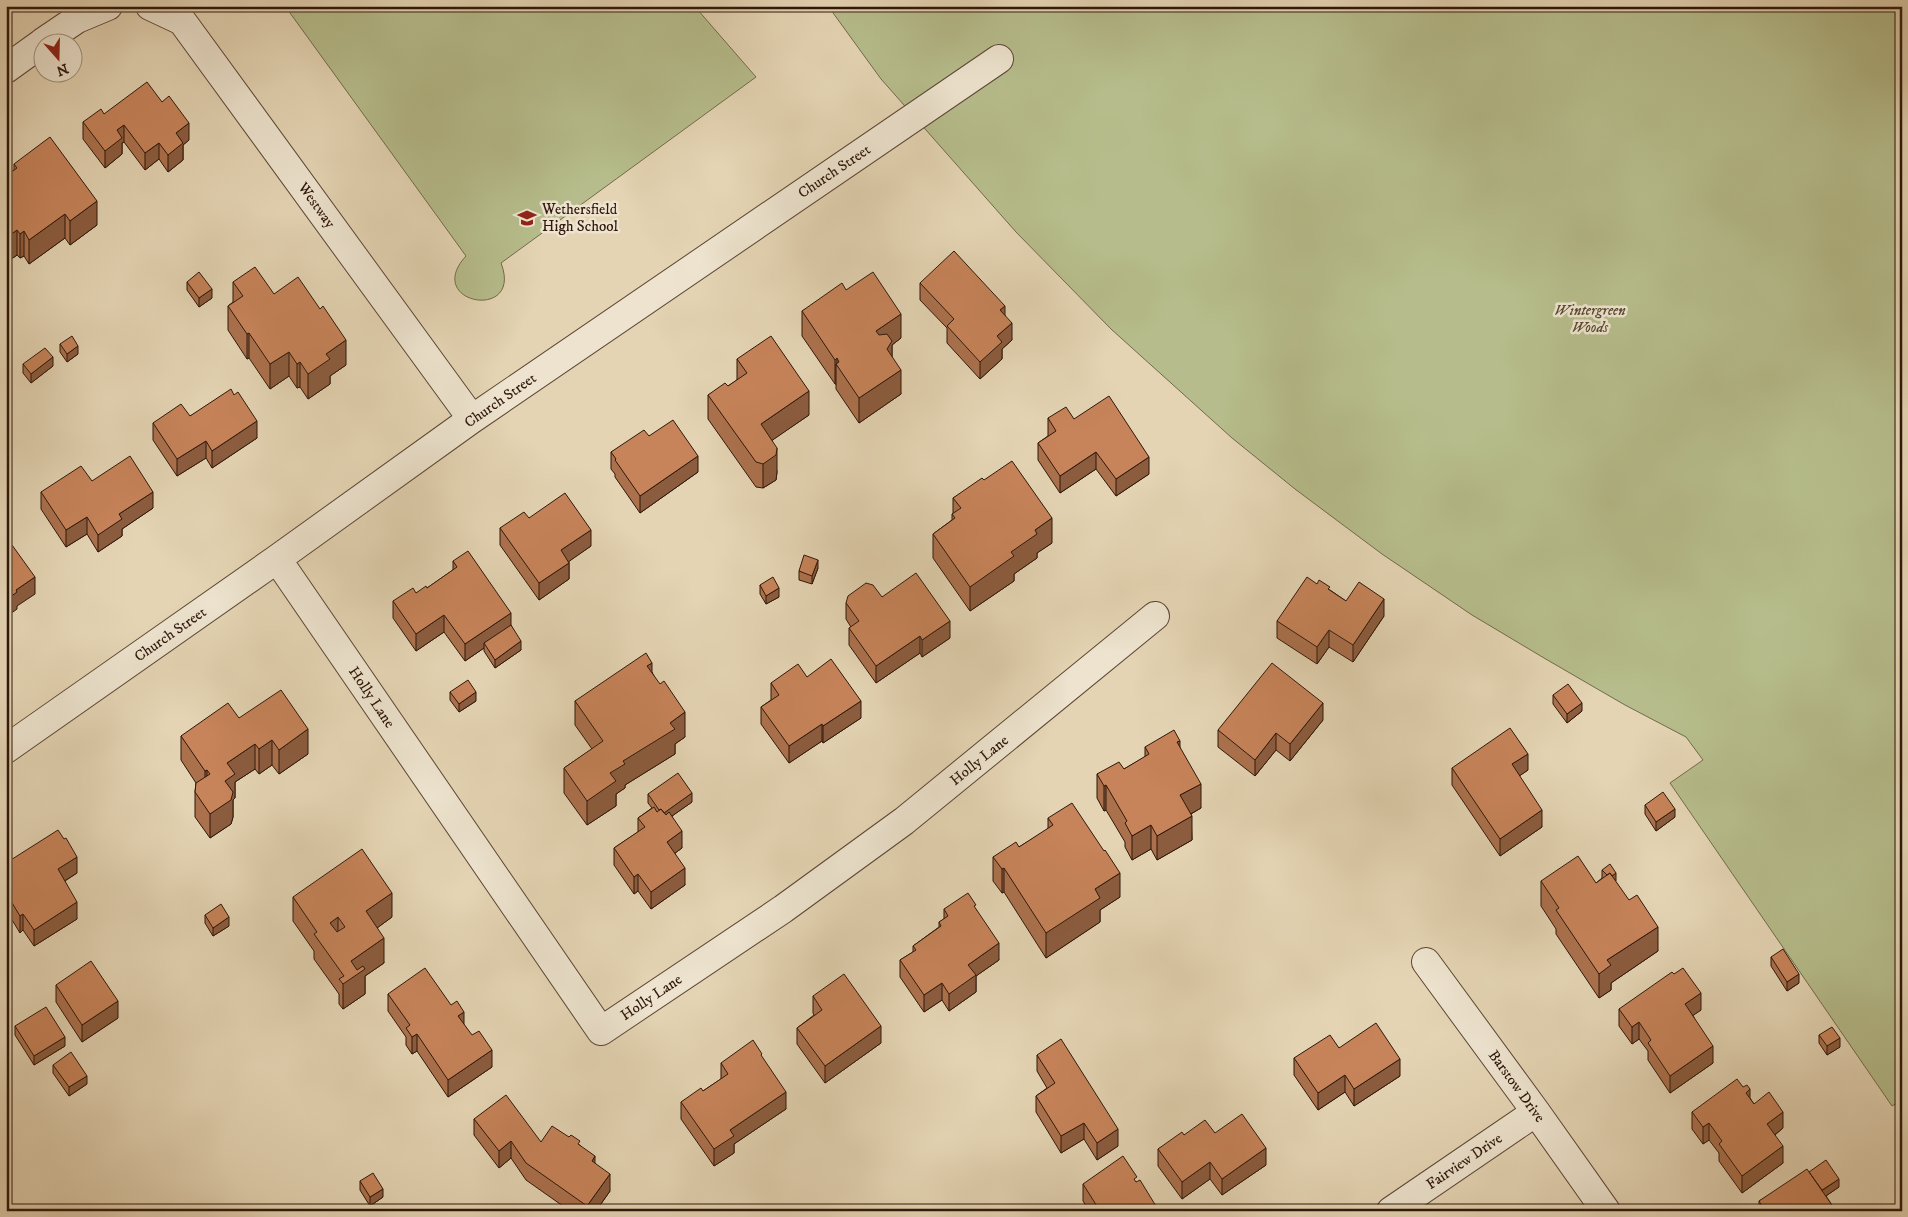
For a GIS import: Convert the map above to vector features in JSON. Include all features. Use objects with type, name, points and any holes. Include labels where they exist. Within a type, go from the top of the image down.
[{"type":"street","points":[[59,32],[77,19],[108,6]]},
{"type":"street","name":"Westway","points":[[150,6],[182,21],[472,419]]},
{"type":"street","points":[[6,68],[32,50]]},
{"type":"street","name":"Church Street","points":[[6,749],[277,559],[472,419],[999,59]]},
{"type":"street","name":"Holly Lane","points":[[277,559],[601,1031],[783,910],[904,821],[1155,616]]},
{"type":"street","name":"Barstow Drive","points":[[1426,962],[1606,1211]]},
{"type":"street","name":"Fairview Drive","points":[[1391,1211],[1536,1112]]},
{"type":"green space","points":[[285,6],[693,6],[756,77],[501,263],[504,282],[499,294],[488,299],[476,300],[464,295],[456,286],[456,273],[466,256]]},
{"type":"green space","name":"Wintergreen Woods","points":[[828,6],[1902,6],[1902,1100],[1892,1106],[1670,783],[1703,760],[1686,737],[1625,705],[1472,615],[1382,554],[1295,489],[1232,438],[1111,329],[1016,232],[881,79]]},
{"type":"building","points":[[147,82],[162,102],[169,96],[189,123],[176,133],[183,143],[168,155],[159,143],[145,153],[124,125],[117,130],[122,138],[105,151],[83,122],[101,109],[104,114]]},
{"type":"building","points":[[50,137],[97,201],[70,221],[65,214],[29,240],[24,231],[20,234],[17,230],[6,238],[6,196],[10,194],[6,189],[6,176],[17,168],[14,164]]},
{"type":"building","points":[[954,251],[1005,306],[1000,310],[1012,323],[997,336],[1002,342],[980,362],[947,326],[954,319],[920,283]]},
{"type":"building","points":[[255,267],[274,294],[298,277],[320,309],[323,306],[346,340],[326,354],[330,359],[308,374],[300,362],[297,364],[289,352],[270,364],[228,306],[243,296],[233,282]]},
{"type":"building","points":[[199,272],[212,289],[199,298],[187,282]]},
{"type":"building","points":[[873,272],[901,314],[876,331],[879,335],[887,334],[892,341],[887,349],[901,370],[859,398],[836,364],[839,362],[837,358],[835,360],[802,311],[842,283],[846,290]]},
{"type":"building","points":[[72,336],[78,346],[67,354],[60,344]]},
{"type":"building","points":[[771,336],[809,391],[761,424],[777,448],[776,455],[763,464],[756,462],[708,395],[725,383],[728,386],[747,373],[737,359]]},
{"type":"building","points":[[45,348],[53,357],[31,374],[23,364]]},
{"type":"building","points":[[231,389],[234,395],[238,392],[257,421],[212,451],[206,441],[177,459],[153,423],[181,404],[190,416]]},
{"type":"building","points":[[1109,396],[1149,457],[1116,479],[1096,452],[1060,476],[1038,443],[1056,431],[1048,418],[1066,407],[1074,419]]},
{"type":"building","points":[[673,420],[698,456],[640,496],[611,452],[644,430],[649,436]]},
{"type":"building","points":[[130,456],[153,492],[119,514],[122,519],[98,535],[87,517],[66,530],[41,492],[81,466],[92,481]]},
{"type":"building","points":[[1012,461],[1052,518],[1035,530],[1037,534],[1011,552],[1014,556],[970,587],[933,534],[955,518],[952,514],[961,508],[953,498],[982,478],[984,480]]},
{"type":"building","points":[[565,493],[591,530],[561,550],[569,563],[539,583],[500,528],[524,512],[529,518]]},
{"type":"building","points":[[12,545],[35,577],[16,590],[17,592],[6,600],[6,550]]},
{"type":"building","points":[[468,551],[511,613],[465,644],[444,615],[416,634],[393,601],[413,588],[416,593],[426,586],[427,588],[457,567],[453,561]]},
{"type":"building","points":[[804,555],[818,560],[812,576],[799,571]]},
{"type":"building","points":[[916,573],[950,621],[922,640],[920,636],[876,666],[849,628],[859,621],[846,603],[848,596],[866,583],[873,585],[882,597]]},
{"type":"building","points":[[773,577],[779,588],[766,596],[760,585]]},
{"type":"building","points":[[1307,577],[1317,584],[1319,580],[1330,587],[1328,589],[1346,601],[1359,582],[1384,599],[1353,645],[1329,630],[1317,647],[1277,621]]},
{"type":"building","points":[[511,625],[521,641],[495,660],[484,643]]},
{"type":"building","points":[[646,653],[652,663],[647,666],[660,684],[664,681],[685,712],[670,723],[675,729],[623,761],[625,764],[610,773],[616,781],[587,801],[564,768],[603,741],[575,701]]},
{"type":"building","points":[[831,659],[861,701],[789,746],[761,707],[779,695],[771,683],[798,664],[807,677]]},
{"type":"building","points":[[1272,663],[1323,703],[1290,744],[1276,733],[1255,760],[1218,730]]},
{"type":"building","points":[[468,680],[476,692],[459,704],[450,692]]},
{"type":"building","points":[[1568,684],[1582,703],[1567,714],[1553,695]]},
{"type":"building","points":[[281,690],[308,729],[279,750],[272,740],[259,749],[255,744],[227,763],[235,774],[225,781],[233,792],[231,800],[210,814],[195,792],[196,783],[210,774],[207,770],[205,771],[181,736],[228,703],[239,718]]},
{"type":"building","points":[[1510,728],[1528,754],[1512,764],[1542,810],[1500,839],[1452,768]]},
{"type":"building","points":[[1174,730],[1180,741],[1177,742],[1201,784],[1180,795],[1192,816],[1157,836],[1151,825],[1132,836],[1125,823],[1127,821],[1106,785],[1104,786],[1097,774],[1119,762],[1124,769],[1149,754],[1145,747]]},
{"type":"building","points":[[678,773],[692,793],[664,813],[661,809],[659,810],[648,794]]},
{"type":"building","points":[[1663,792],[1675,809],[1656,822],[1645,805]]},
{"type":"building","points":[[1072,803],[1120,873],[1095,889],[1100,898],[1046,933],[1004,868],[1002,869],[993,857],[1016,842],[1019,847],[1053,825],[1048,818]]},
{"type":"building","points":[[654,807],[657,812],[661,809],[666,815],[669,812],[682,831],[667,842],[685,868],[651,892],[638,874],[634,877],[614,848],[645,827],[638,818]]},
{"type":"building","points":[[58,830],[64,839],[66,838],[77,857],[58,869],[77,902],[34,930],[23,914],[20,916],[6,893],[6,863]]},
{"type":"building","points":[[362,849],[392,893],[366,911],[384,938],[351,961],[357,970],[363,966],[365,969],[343,984],[339,979],[344,976],[314,934],[317,932],[293,897]],"holes":[[[338,917],[345,927],[337,932],[330,923]]]},
{"type":"building","points":[[1578,856],[1596,883],[1610,873],[1629,900],[1637,895],[1658,927],[1607,960],[1611,965],[1599,974],[1556,910],[1559,908],[1541,881]]},
{"type":"building","points":[[1610,864],[1616,873],[1612,876],[1610,873],[1607,875],[1602,870]]},
{"type":"building","points":[[968,893],[976,905],[974,906],[999,943],[968,965],[976,975],[949,994],[942,983],[924,995],[900,960],[916,950],[913,946],[941,926],[939,922],[948,916],[944,909]]},
{"type":"building","points":[[221,904],[229,917],[213,928],[205,915]]},
{"type":"building","points":[[1783,949],[1799,974],[1787,982],[1771,957]]},
{"type":"building","points":[[91,961],[118,1001],[82,1025],[56,985]]},
{"type":"building","points":[[425,968],[451,1005],[457,1001],[464,1012],[458,1016],[472,1035],[479,1031],[492,1050],[448,1080],[417,1034],[412,1037],[406,1028],[410,1025],[388,994]]},
{"type":"building","points":[[1683,968],[1701,993],[1685,1004],[1713,1046],[1670,1076],[1648,1043],[1651,1040],[1639,1022],[1632,1027],[1619,1009],[1672,972],[1674,974]]},
{"type":"building","points":[[844,974],[881,1026],[825,1066],[797,1028],[822,1010],[813,996]]},
{"type":"building","points":[[46,1007],[65,1037],[34,1056],[15,1026]]},
{"type":"building","points":[[1376,1023],[1400,1059],[1354,1089],[1345,1075],[1318,1093],[1294,1058],[1330,1035],[1339,1048]]},
{"type":"building","points":[[1832,1027],[1840,1038],[1827,1046],[1819,1035]]},
{"type":"building","points":[[1061,1039],[1118,1129],[1097,1143],[1084,1123],[1061,1136],[1036,1096],[1055,1083],[1037,1055]]},
{"type":"building","points":[[753,1040],[786,1092],[730,1130],[734,1136],[714,1149],[681,1102],[701,1088],[703,1091],[728,1074],[721,1063]]},
{"type":"building","points":[[71,1052],[87,1076],[69,1087],[53,1065]]},
{"type":"building","points":[[1737,1079],[1743,1087],[1747,1085],[1750,1089],[1746,1093],[1754,1104],[1769,1092],[1783,1112],[1767,1124],[1783,1146],[1742,1176],[1719,1144],[1722,1141],[1709,1123],[1703,1127],[1692,1112]]},
{"type":"building","points":[[506,1095],[541,1142],[552,1126],[569,1137],[571,1135],[580,1141],[578,1144],[595,1156],[592,1161],[610,1174],[587,1206],[526,1163],[511,1141],[499,1151],[474,1119]]},
{"type":"building","points":[[1242,1114],[1266,1148],[1222,1179],[1210,1162],[1182,1182],[1158,1149],[1182,1132],[1184,1135],[1205,1120],[1215,1133]]},
{"type":"building","points":[[1123,1156],[1137,1177],[1134,1179],[1136,1182],[1140,1180],[1159,1211],[1100,1211],[1083,1184]]},
{"type":"building","points":[[1826,1160],[1839,1179],[1822,1190],[1809,1172]]},
{"type":"building","points":[[1807,1169],[1836,1211],[1765,1211],[1759,1201]]},
{"type":"building","points":[[373,1173],[383,1189],[370,1197],[360,1181]]},
{"type":"place","name":"Wethersfield High School","points":[[527,218]]}]
